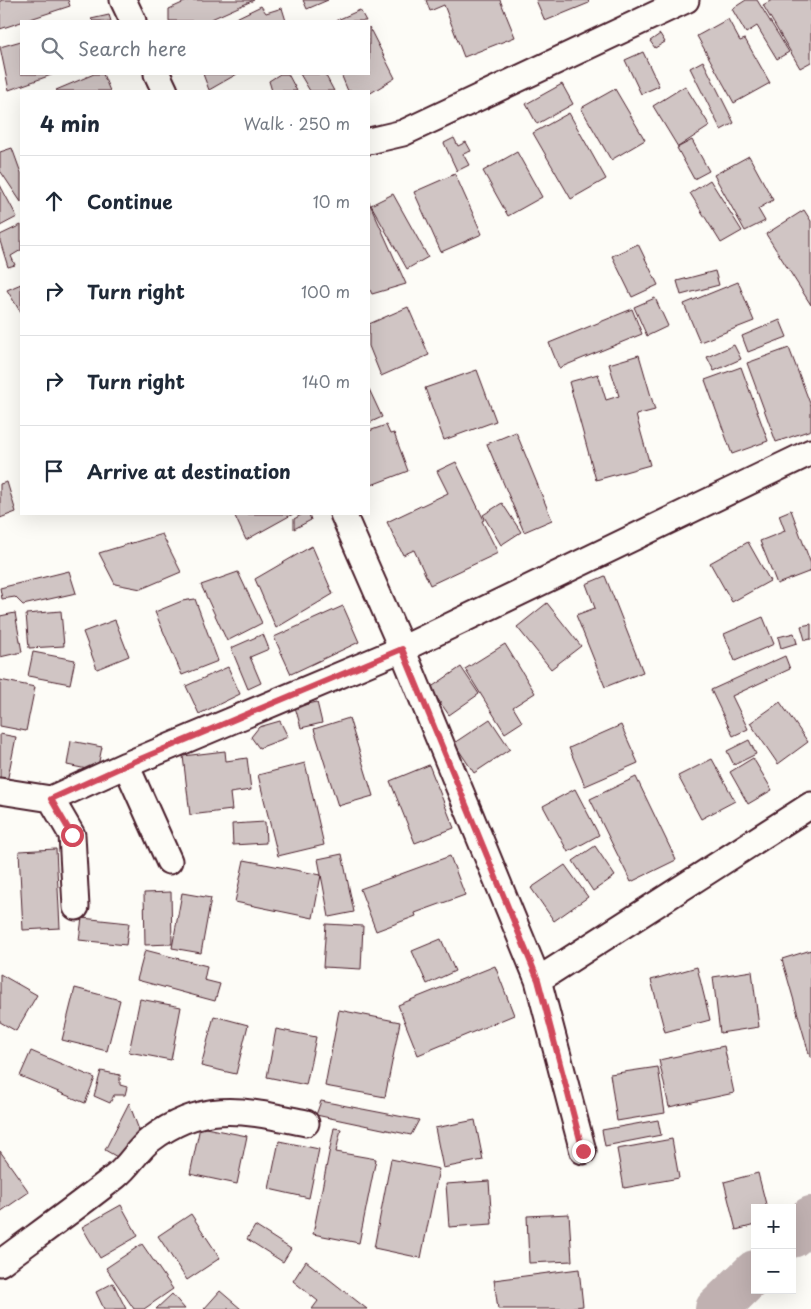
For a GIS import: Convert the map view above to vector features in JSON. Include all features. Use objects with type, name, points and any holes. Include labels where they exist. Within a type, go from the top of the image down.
[{"type":"street","points":[[122,0],[132,20]]},
{"type":"street","points":[[370,142],[403,133],[686,0]]},
{"type":"street","points":[[157,75],[165,90]]},
{"type":"street","points":[[0,791],[51,799],[126,765],[402,649],[811,452]]},
{"type":"street","points":[[343,515],[402,649],[538,980],[583,1151]]},
{"type":"street","points":[[126,765],[169,861]]},
{"type":"street","points":[[51,799],[72,835],[76,907]]},
{"type":"street","points":[[538,980],[811,805]]},
{"type":"street","points":[[0,1263],[118,1175],[149,1141],[182,1120],[209,1112],[251,1112],[306,1123]]},
{"type":"building","points":[[68,0],[70,6],[27,20],[20,20],[20,22],[0,29],[0,1]]},
{"type":"building","points":[[189,0],[254,0],[209,20],[169,20],[169,9]]},
{"type":"building","points":[[303,0],[328,0],[307,9]]},
{"type":"building","points":[[426,0],[500,0],[515,37],[464,57],[444,5],[430,11]]},
{"type":"building","points":[[536,0],[588,0],[589,3],[545,21]]},
{"type":"building","points":[[746,0],[757,0],[789,52],[777,59],[757,26],[746,33],[732,9]]},
{"type":"building","points":[[772,0],[809,0],[811,3],[811,62],[800,68],[763,5]]},
{"type":"building","points":[[261,6],[266,13],[282,8],[286,20],[232,20]]},
{"type":"building","points":[[360,10],[365,20],[337,20]]},
{"type":"building","points":[[109,15],[111,20],[92,20]]},
{"type":"building","points":[[728,19],[740,41],[745,39],[770,83],[734,103],[697,36]]},
{"type":"building","points":[[370,29],[395,78],[370,93],[370,90],[348,90],[341,75],[370,75]]},
{"type":"building","points":[[660,34],[665,42],[655,48],[650,41]]},
{"type":"building","points":[[20,41],[20,75],[51,75],[9,90],[0,47]]},
{"type":"building","points":[[643,52],[659,86],[641,94],[625,60]]},
{"type":"building","points":[[703,61],[734,123],[721,130],[690,68]]},
{"type":"building","points":[[92,75],[103,75],[110,90],[56,90]]},
{"type":"building","points":[[203,75],[235,75],[209,90]]},
{"type":"building","points":[[278,75],[289,75],[296,90],[272,90],[269,81]]},
{"type":"building","points":[[301,75],[326,75],[333,90],[309,90]]},
{"type":"building","points":[[562,84],[573,104],[537,124],[526,104]]},
{"type":"building","points":[[685,86],[710,126],[678,147],[653,106]]},
{"type":"building","points":[[615,89],[645,140],[611,160],[581,108]]},
{"type":"building","points":[[569,113],[606,179],[571,199],[533,133]]},
{"type":"building","points":[[454,138],[458,146],[466,142],[471,151],[463,154],[469,165],[457,171],[444,143]]},
{"type":"building","points":[[692,140],[709,171],[694,179],[677,148]]},
{"type":"building","points":[[12,148],[20,170],[20,200],[0,172],[0,152]]},
{"type":"building","points":[[517,152],[542,197],[508,216],[483,171]]},
{"type":"building","points":[[749,156],[773,200],[758,209],[765,221],[745,231],[714,175]]},
{"type":"building","points":[[455,174],[482,234],[441,252],[414,192]]},
{"type":"building","points":[[710,180],[742,231],[721,243],[690,193]]},
{"type":"building","points":[[0,185],[17,217],[0,226]]},
{"type":"building","points":[[393,194],[428,257],[407,269],[371,205]]},
{"type":"building","points":[[370,204],[406,284],[372,294],[370,290]]},
{"type":"building","points":[[804,210],[811,221],[811,305],[766,234]]},
{"type":"building","points":[[20,225],[20,251],[11,256],[15,265],[8,267],[0,235]]},
{"type":"building","points":[[638,244],[658,285],[632,297],[612,256]]},
{"type":"building","points":[[715,271],[719,285],[681,295],[677,281]]},
{"type":"building","points":[[738,282],[754,321],[700,342],[684,304]]},
{"type":"building","points":[[20,284],[20,311],[7,290]]},
{"type":"building","points":[[655,298],[668,326],[647,336],[634,307]]},
{"type":"building","points":[[408,307],[429,355],[381,376],[370,348],[370,324]]},
{"type":"building","points":[[632,309],[642,334],[559,368],[549,343]]},
{"type":"building","points":[[780,320],[787,337],[748,352],[742,336]]},
{"type":"building","points":[[734,345],[741,359],[714,371],[707,357]]},
{"type":"building","points":[[789,348],[811,406],[811,430],[776,442],[747,363]]},
{"type":"building","points":[[639,355],[655,410],[636,415],[650,465],[596,480],[569,382],[598,374],[606,400],[619,396],[609,364]]},
{"type":"building","points":[[741,367],[768,441],[732,454],[705,380]]},
{"type":"building","points":[[477,370],[496,421],[444,440],[425,388]]},
{"type":"building","points":[[370,391],[382,417],[370,423]]},
{"type":"building","points":[[386,425],[390,434],[394,433],[408,471],[370,486],[370,431]]},
{"type":"building","points":[[516,432],[552,520],[524,532],[487,444]]},
{"type":"building","points":[[456,462],[498,553],[430,585],[414,550],[403,555],[387,522],[448,493],[437,471]]},
{"type":"building","points":[[7,482],[16,512],[0,518],[0,484]]},
{"type":"building","points":[[502,503],[521,532],[501,545],[483,515]]},
{"type":"building","points":[[791,510],[811,564],[811,571],[777,584],[760,541],[785,531],[779,515]]},
{"type":"building","points":[[234,515],[291,515],[246,540]]},
{"type":"building","points":[[301,515],[309,515],[311,520],[294,529],[294,519]]},
{"type":"building","points":[[162,534],[181,572],[141,589],[115,584],[99,553]]},
{"type":"building","points":[[748,542],[770,581],[732,602],[710,563]]},
{"type":"building","points":[[312,546],[333,594],[276,628],[255,579]]},
{"type":"building","points":[[69,571],[76,593],[23,605],[15,597],[2,599],[0,588]]},
{"type":"building","points":[[238,572],[262,623],[227,641],[201,585]]},
{"type":"building","points":[[605,576],[643,672],[605,687],[576,615],[595,608],[586,584]]},
{"type":"building","points":[[195,599],[218,661],[182,675],[155,612],[182,601]]},
{"type":"building","points":[[547,603],[581,646],[551,669],[517,627]]},
{"type":"building","points":[[343,606],[359,642],[291,674],[274,637]]},
{"type":"building","points":[[61,611],[64,646],[29,648],[26,614]]},
{"type":"building","points":[[15,613],[22,652],[0,657],[0,616]]},
{"type":"building","points":[[763,617],[774,644],[735,661],[724,634]]},
{"type":"building","points":[[115,620],[129,656],[97,669],[83,632]]},
{"type":"building","points":[[811,624],[811,639],[805,640],[801,626]]},
{"type":"building","points":[[794,633],[797,643],[781,648],[778,637]]},
{"type":"building","points":[[263,634],[269,649],[250,657],[261,683],[248,689],[231,648]]},
{"type":"building","points":[[505,644],[535,693],[513,707],[522,722],[505,733],[465,669]]},
{"type":"building","points":[[33,652],[75,660],[70,684],[28,676]]},
{"type":"building","points":[[785,656],[790,669],[732,696],[748,729],[733,736],[711,690]]},
{"type":"building","points":[[228,667],[240,694],[199,714],[186,686]]},
{"type":"building","points":[[461,667],[479,694],[449,715],[430,688]]},
{"type":"building","points":[[0,680],[35,687],[26,731],[0,726]]},
{"type":"building","points":[[317,702],[322,723],[301,728],[295,707]]},
{"type":"building","points":[[780,702],[808,742],[778,764],[750,723]]},
{"type":"building","points":[[349,718],[373,796],[338,806],[314,729]]},
{"type":"building","points":[[490,719],[510,749],[474,773],[454,743]]},
{"type":"building","points":[[280,721],[288,737],[259,748],[251,737],[259,727]]},
{"type":"building","points":[[621,725],[638,763],[585,786],[569,748]]},
{"type":"building","points":[[0,734],[16,737],[7,782],[0,780]]},
{"type":"building","points":[[749,740],[756,754],[734,765],[727,751]]},
{"type":"building","points":[[71,741],[102,747],[97,771],[67,765]]},
{"type":"building","points":[[225,751],[226,761],[247,758],[251,790],[230,793],[232,810],[190,815],[183,756]]},
{"type":"building","points":[[753,758],[772,790],[748,804],[730,772]]},
{"type":"building","points":[[712,759],[735,801],[701,819],[678,776]]},
{"type":"building","points":[[305,763],[324,845],[278,856],[258,775]]},
{"type":"building","points":[[429,765],[454,828],[415,843],[390,781]]},
{"type":"building","points":[[636,777],[676,860],[631,882],[590,799]]},
{"type":"building","points":[[575,789],[599,835],[568,852],[543,806]]},
{"type":"building","points":[[265,822],[266,843],[233,845],[232,824]]},
{"type":"building","points":[[595,846],[615,876],[593,891],[573,861]]},
{"type":"building","points":[[56,849],[60,928],[23,930],[19,851]]},
{"type":"building","points":[[342,854],[354,912],[329,917],[318,859]]},
{"type":"building","points":[[450,856],[465,895],[415,913],[416,916],[376,931],[360,889]]},
{"type":"building","points":[[244,860],[321,875],[313,918],[235,902]]},
{"type":"building","points":[[565,865],[588,897],[554,921],[531,888]]},
{"type":"building","points":[[171,892],[172,944],[145,945],[144,893]]},
{"type":"building","points":[[182,893],[211,898],[201,953],[172,948]]},
{"type":"building","points":[[82,918],[129,923],[126,945],[79,940]]},
{"type":"building","points":[[326,924],[363,926],[361,969],[323,967]]},
{"type":"building","points":[[441,939],[455,971],[427,984],[412,951]]},
{"type":"building","points":[[145,950],[207,966],[204,980],[220,984],[215,1001],[137,980]]},
{"type":"building","points":[[811,950],[811,1057],[810,1057],[782,959]]},
{"type":"building","points":[[495,966],[514,1015],[418,1055],[398,1005]]},
{"type":"building","points":[[697,967],[710,1020],[665,1032],[651,980]]},
{"type":"building","points":[[752,971],[759,1027],[720,1033],[713,977]]},
{"type":"building","points":[[0,974],[37,995],[16,1031],[0,1022]]},
{"type":"building","points":[[75,988],[120,1000],[107,1051],[62,1040]]},
{"type":"building","points":[[140,999],[181,1007],[171,1060],[129,1052]]},
{"type":"building","points":[[339,1010],[400,1022],[385,1097],[325,1086]]},
{"type":"building","points":[[214,1016],[248,1025],[236,1074],[201,1066]]},
{"type":"building","points":[[276,1029],[316,1037],[306,1085],[267,1077]]},
{"type":"building","points":[[724,1046],[734,1093],[669,1107],[659,1060]]},
{"type":"building","points":[[31,1051],[95,1078],[85,1103],[20,1076]]},
{"type":"building","points":[[658,1067],[665,1113],[617,1121],[610,1074]]},
{"type":"building","points":[[101,1071],[120,1075],[120,1085],[127,1087],[125,1095],[114,1095],[110,1103],[94,1096]]},
{"type":"building","points":[[321,1101],[419,1120],[411,1135],[316,1115]]},
{"type":"building","points":[[129,1103],[139,1130],[119,1158],[105,1150]]},
{"type":"building","points":[[475,1120],[483,1160],[443,1168],[435,1128]]},
{"type":"building","points":[[658,1120],[661,1135],[605,1146],[602,1130]]},
{"type":"building","points":[[200,1127],[247,1136],[237,1184],[190,1174]]},
{"type":"building","points":[[334,1128],[341,1129],[336,1152],[376,1159],[359,1243],[313,1234]]},
{"type":"building","points":[[672,1139],[679,1178],[624,1188],[617,1149]]},
{"type":"building","points":[[279,1141],[319,1149],[309,1198],[269,1189]]},
{"type":"building","points":[[0,1151],[29,1192],[0,1212]]},
{"type":"building","points":[[391,1159],[439,1169],[421,1258],[374,1248]]},
{"type":"building","points":[[758,1173],[766,1204],[751,1204],[751,1226],[736,1230],[724,1182]]},
{"type":"building","points":[[489,1181],[492,1224],[449,1227],[446,1184]]},
{"type":"building","points":[[121,1205],[138,1236],[100,1258],[82,1227]]},
{"type":"building","points":[[191,1214],[220,1258],[187,1280],[158,1236]]},
{"type":"building","points":[[569,1214],[572,1261],[529,1263],[527,1216]]},
{"type":"building","points":[[255,1226],[291,1249],[283,1262],[247,1239]]},
{"type":"building","points":[[142,1244],[173,1289],[144,1309],[134,1309],[106,1268]]},
{"type":"building","points":[[306,1261],[367,1309],[312,1309],[318,1301],[293,1281]]},
{"type":"building","points":[[579,1269],[583,1306],[561,1309],[498,1309],[494,1280]]},
{"type":"building","points":[[113,1283],[126,1309],[104,1309],[96,1292]]},
{"type":"building","points":[[220,1291],[241,1309],[204,1309]]},
{"type":"building","points":[[172,1294],[185,1309],[156,1309]]},
{"type":"waterway","points":[[796,1232],[811,1218]]},
{"type":"waterway","points":[[717,1309],[751,1276]]},
{"type":"route","points":[[72,835],[51,799],[126,765],[402,649],[538,980],[583,1151]]}]
